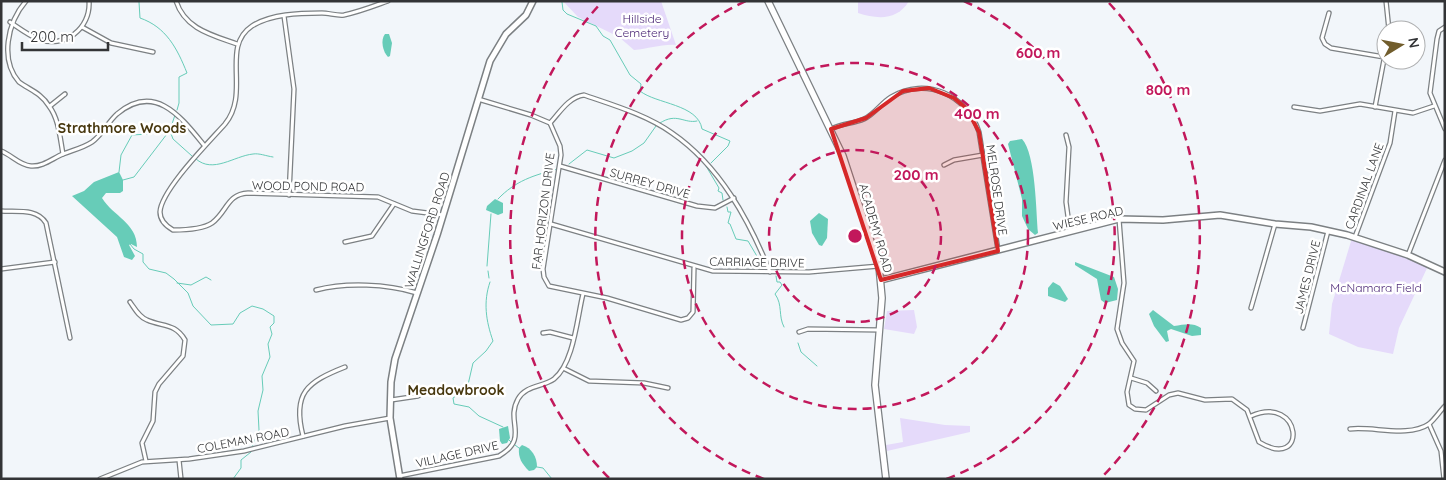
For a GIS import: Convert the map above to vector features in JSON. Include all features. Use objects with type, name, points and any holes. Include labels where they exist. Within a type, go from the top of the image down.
[{"type":"main road","name":"ACADEMY ROAD","points":[[768,1],[831,129],[851,178],[879,266],[881,280],[875,385],[886,479]]},
{"type":"street","points":[[3,44],[10,22],[26,1]]},
{"type":"street","points":[[10,22],[38,39],[49,42],[60,41],[73,35],[82,27],[87,17],[89,1]]},
{"type":"street","points":[[176,1],[184,18],[191,24],[237,44],[249,28],[264,20],[284,16],[324,13],[342,15],[388,1]]},
{"type":"street","name":"WALLINGFORD ROAD","points":[[400,477],[390,418],[390,400],[395,359],[444,216],[493,54],[506,34],[526,15],[533,1]]},
{"type":"street","points":[[1386,1],[1388,20]]},
{"type":"street","points":[[1329,14],[1322,38],[1325,44],[1331,48],[1376,56]]},
{"type":"street","points":[[284,16],[294,89],[289,195]]},
{"type":"street","points":[[82,27],[111,43],[153,52]]},
{"type":"street","points":[[1445,27],[1439,31],[1437,39],[1430,93],[1445,129]]},
{"type":"street","name":"WOOD POND ROAD","points":[[237,44],[235,60],[237,94],[234,110],[226,123],[204,145],[183,172],[161,209],[163,222],[171,229],[180,230],[208,225],[239,194],[378,197],[412,211],[444,216]]},
{"type":"street","points":[[3,58],[10,73],[19,82],[38,92],[50,106],[57,126],[63,154]]},
{"type":"street","points":[[1375,107],[1382,70]]},
{"type":"street","name":"MELROSE DRIVE","points":[[831,129],[866,118],[898,93],[915,88],[932,89],[950,95],[967,109],[976,124],[983,155],[998,251]]},
{"type":"street","points":[[50,106],[65,94]]},
{"type":"street","points":[[478,99],[531,115],[550,123],[576,96],[584,95],[651,121],[672,132],[691,147],[713,169],[734,198],[760,247],[770,272]]},
{"type":"street","points":[[1,151],[22,164],[40,165],[90,143],[100,136],[115,116],[126,107],[148,102],[160,104],[174,111],[204,145]]},
{"type":"street","points":[[1294,107],[1320,111],[1349,104],[1413,114],[1434,106]]},
{"type":"street","name":"CARDINAL LANE","points":[[1355,237],[1390,143],[1395,111]]},
{"type":"street","name":"FAR HORIZON DRIVE","points":[[550,123],[560,146],[560,166],[543,269],[545,281],[557,289],[607,298],[681,320],[688,318],[693,312],[694,268]]},
{"type":"street","points":[[1066,135],[1069,147],[1066,202],[1070,232]]},
{"type":"street","points":[[944,165],[954,160],[983,155]]},
{"type":"street","points":[[1408,254],[1445,160]]},
{"type":"street","name":"SURREY DRIVE","points":[[560,166],[697,206],[715,208],[734,198]]},
{"type":"street","points":[[345,242],[372,236],[394,204]]},
{"type":"street","points":[[1,211],[34,212],[42,216],[46,223],[70,338]]},
{"type":"street","name":"WIESE ROAD","points":[[881,280],[1119,219],[1163,220],[1220,215],[1328,230],[1408,254],[1445,272]]},
{"type":"street","points":[[1119,219],[1124,283],[1117,329],[1122,343],[1134,361],[1126,397],[1129,405],[1135,410],[1146,410],[1169,395],[1178,393],[1205,400],[1232,399],[1244,406],[1251,416],[1254,434],[1259,442],[1277,450],[1285,448],[1291,443],[1295,434],[1293,426],[1280,414],[1269,410],[1251,416]]},
{"type":"street","name":"CARRIAGE DRIVE","points":[[551,224],[694,268],[713,271],[816,272],[879,266]]},
{"type":"street","points":[[1251,308],[1275,224]]},
{"type":"street","name":"JAMES DRIVE","points":[[1303,328],[1328,230]]},
{"type":"street","points":[[1,269],[55,262]]},
{"type":"street","points":[[316,290],[371,286],[417,293]]},
{"type":"street","points":[[583,294],[565,369],[589,381],[644,383],[668,388]]},
{"type":"street","points":[[130,302],[138,314],[146,320],[174,327],[185,340],[183,356],[159,384],[155,392],[153,421],[142,442],[146,462]]},
{"type":"street","points":[[799,332],[808,329],[879,330]]},
{"type":"street","points":[[543,333],[550,332],[573,338]]},
{"type":"street","points":[[304,436],[299,409],[304,393],[309,385],[322,376],[345,367]]},
{"type":"street","name":"VILLAGE DRIVE","points":[[400,477],[499,456],[511,449],[516,435],[514,416],[518,399],[531,387],[552,380],[565,369]]},
{"type":"street","points":[[1131,378],[1147,383],[1156,391]]},
{"type":"street","points":[[390,400],[418,396],[424,392]]},
{"type":"street","points":[[1350,429],[1405,430],[1429,424],[1445,406]]},
{"type":"street","name":"COLEMAN ROAD","points":[[100,479],[146,462],[179,460],[244,451],[390,418]]},
{"type":"street","points":[[1429,424],[1437,437],[1441,451],[1444,479]]},
{"type":"street","points":[[179,460],[181,479]]},
{"type":"highlighted area","points":[[929,88],[954,98],[967,109],[979,132],[998,251],[881,280],[831,129],[866,118],[903,91]]},
{"type":"green space","name":"Hillside Cemetery","points":[[563,1],[661,1],[676,45],[634,50],[619,37],[578,17]]},
{"type":"green space","points":[[858,1],[909,1],[899,12],[886,17],[879,17],[858,13]]},
{"type":"green space","name":"McNamara Field","points":[[1352,238],[1408,257],[1428,266],[1399,328],[1393,354],[1358,347],[1329,334],[1332,304]]},
{"type":"green space","points":[[914,310],[917,327],[914,334],[884,329],[887,311]]},
{"type":"green space","points":[[900,418],[945,425],[970,426],[970,432],[887,451],[886,445],[903,442]]},
{"type":"shaded area","points":[[385,34],[389,34],[392,43],[390,56],[388,57],[383,46]]},
{"type":"shaded area","points":[[1022,139],[1027,147],[1033,170],[1038,233],[1035,235],[1028,229],[1022,216],[1022,199],[1008,144],[1010,141]]},
{"type":"shaded area","points":[[119,172],[123,180],[123,191],[120,193],[106,193],[102,198],[133,232],[137,247],[129,245],[135,256],[132,260],[124,257],[117,237],[72,196],[84,191],[94,182]]},
{"type":"shaded area","points":[[495,199],[503,203],[503,213],[498,215],[486,210],[487,206]]},
{"type":"shaded area","points":[[819,213],[828,219],[827,238],[822,246],[819,245],[812,233],[810,221]]},
{"type":"shaded area","points":[[1075,262],[1114,277],[1118,289],[1117,300],[1105,303],[1101,300],[1097,279],[1075,265]]},
{"type":"shaded area","points":[[1053,282],[1060,286],[1068,299],[1065,302],[1048,296],[1048,288]]},
{"type":"shaded area","points":[[1153,310],[1174,326],[1188,324],[1198,326],[1201,328],[1201,335],[1192,336],[1171,329],[1167,331],[1169,341],[1166,342],[1154,326],[1149,314]]},
{"type":"shaded area","points":[[508,426],[510,438],[507,443],[502,444],[499,429]]},
{"type":"shaded area","points":[[522,445],[529,448],[535,456],[537,467],[534,470],[529,471],[521,461],[519,448]]},
{"type":"waterway","points":[[139,2],[140,18],[157,27],[170,40],[187,73],[179,77],[179,103],[177,110]]},
{"type":"waterway","points":[[562,2],[563,10],[567,14],[596,26],[603,36],[610,40],[630,75],[641,84],[640,91],[685,109],[699,121],[702,129],[730,141],[728,146],[711,163]]},
{"type":"waterway","points":[[123,180],[134,177],[170,130],[175,115]]},
{"type":"waterway","points":[[660,123],[671,118],[697,121]]},
{"type":"waterway","points":[[569,164],[587,150],[614,158],[632,151],[644,143],[656,126]]},
{"type":"waterway","points":[[119,172],[121,155],[132,135],[148,134],[159,128],[169,127]]},
{"type":"waterway","points":[[170,131],[173,139],[192,156]]},
{"type":"waterway","points":[[196,159],[209,165],[216,165],[253,154],[273,157]]},
{"type":"waterway","points":[[706,166],[719,188],[718,191],[722,193],[723,200]]},
{"type":"waterway","points":[[498,199],[518,183],[558,169]]},
{"type":"waterway","points":[[727,207],[728,212],[731,212],[728,223],[736,239],[748,241],[758,258]]},
{"type":"waterway","points":[[487,266],[491,214]]},
{"type":"waterway","points":[[130,244],[134,249],[143,254],[143,262],[149,269],[166,273],[174,279],[188,293],[193,306],[211,325],[233,324],[240,313],[252,306],[263,309],[274,316],[274,323],[270,327],[272,334],[268,344],[270,357],[262,376],[263,390],[258,411],[259,430],[252,447]]},
{"type":"waterway","points":[[488,271],[489,278]]},
{"type":"waterway","points":[[776,276],[777,282],[780,282],[782,285],[775,294],[779,302],[784,327]]},
{"type":"waterway","points":[[177,283],[191,285],[206,277],[211,280]]},
{"type":"waterway","points":[[490,282],[486,312],[493,341],[486,351],[473,363],[467,389],[453,398],[454,404],[469,407],[479,416],[503,427]]},
{"type":"waterway","points":[[798,343],[801,352],[817,366]]},
{"type":"waterway","points":[[515,445],[519,448]]},
{"type":"waterway","points":[[233,479],[241,468],[241,460],[251,452]]},
{"type":"waterway","points":[[537,467],[543,468],[552,479]]},
{"type":"district","name":"Strathmore Woods","points":[[122,128]]},
{"type":"district","name":"Meadowbrook","points":[[456,390]]}]
